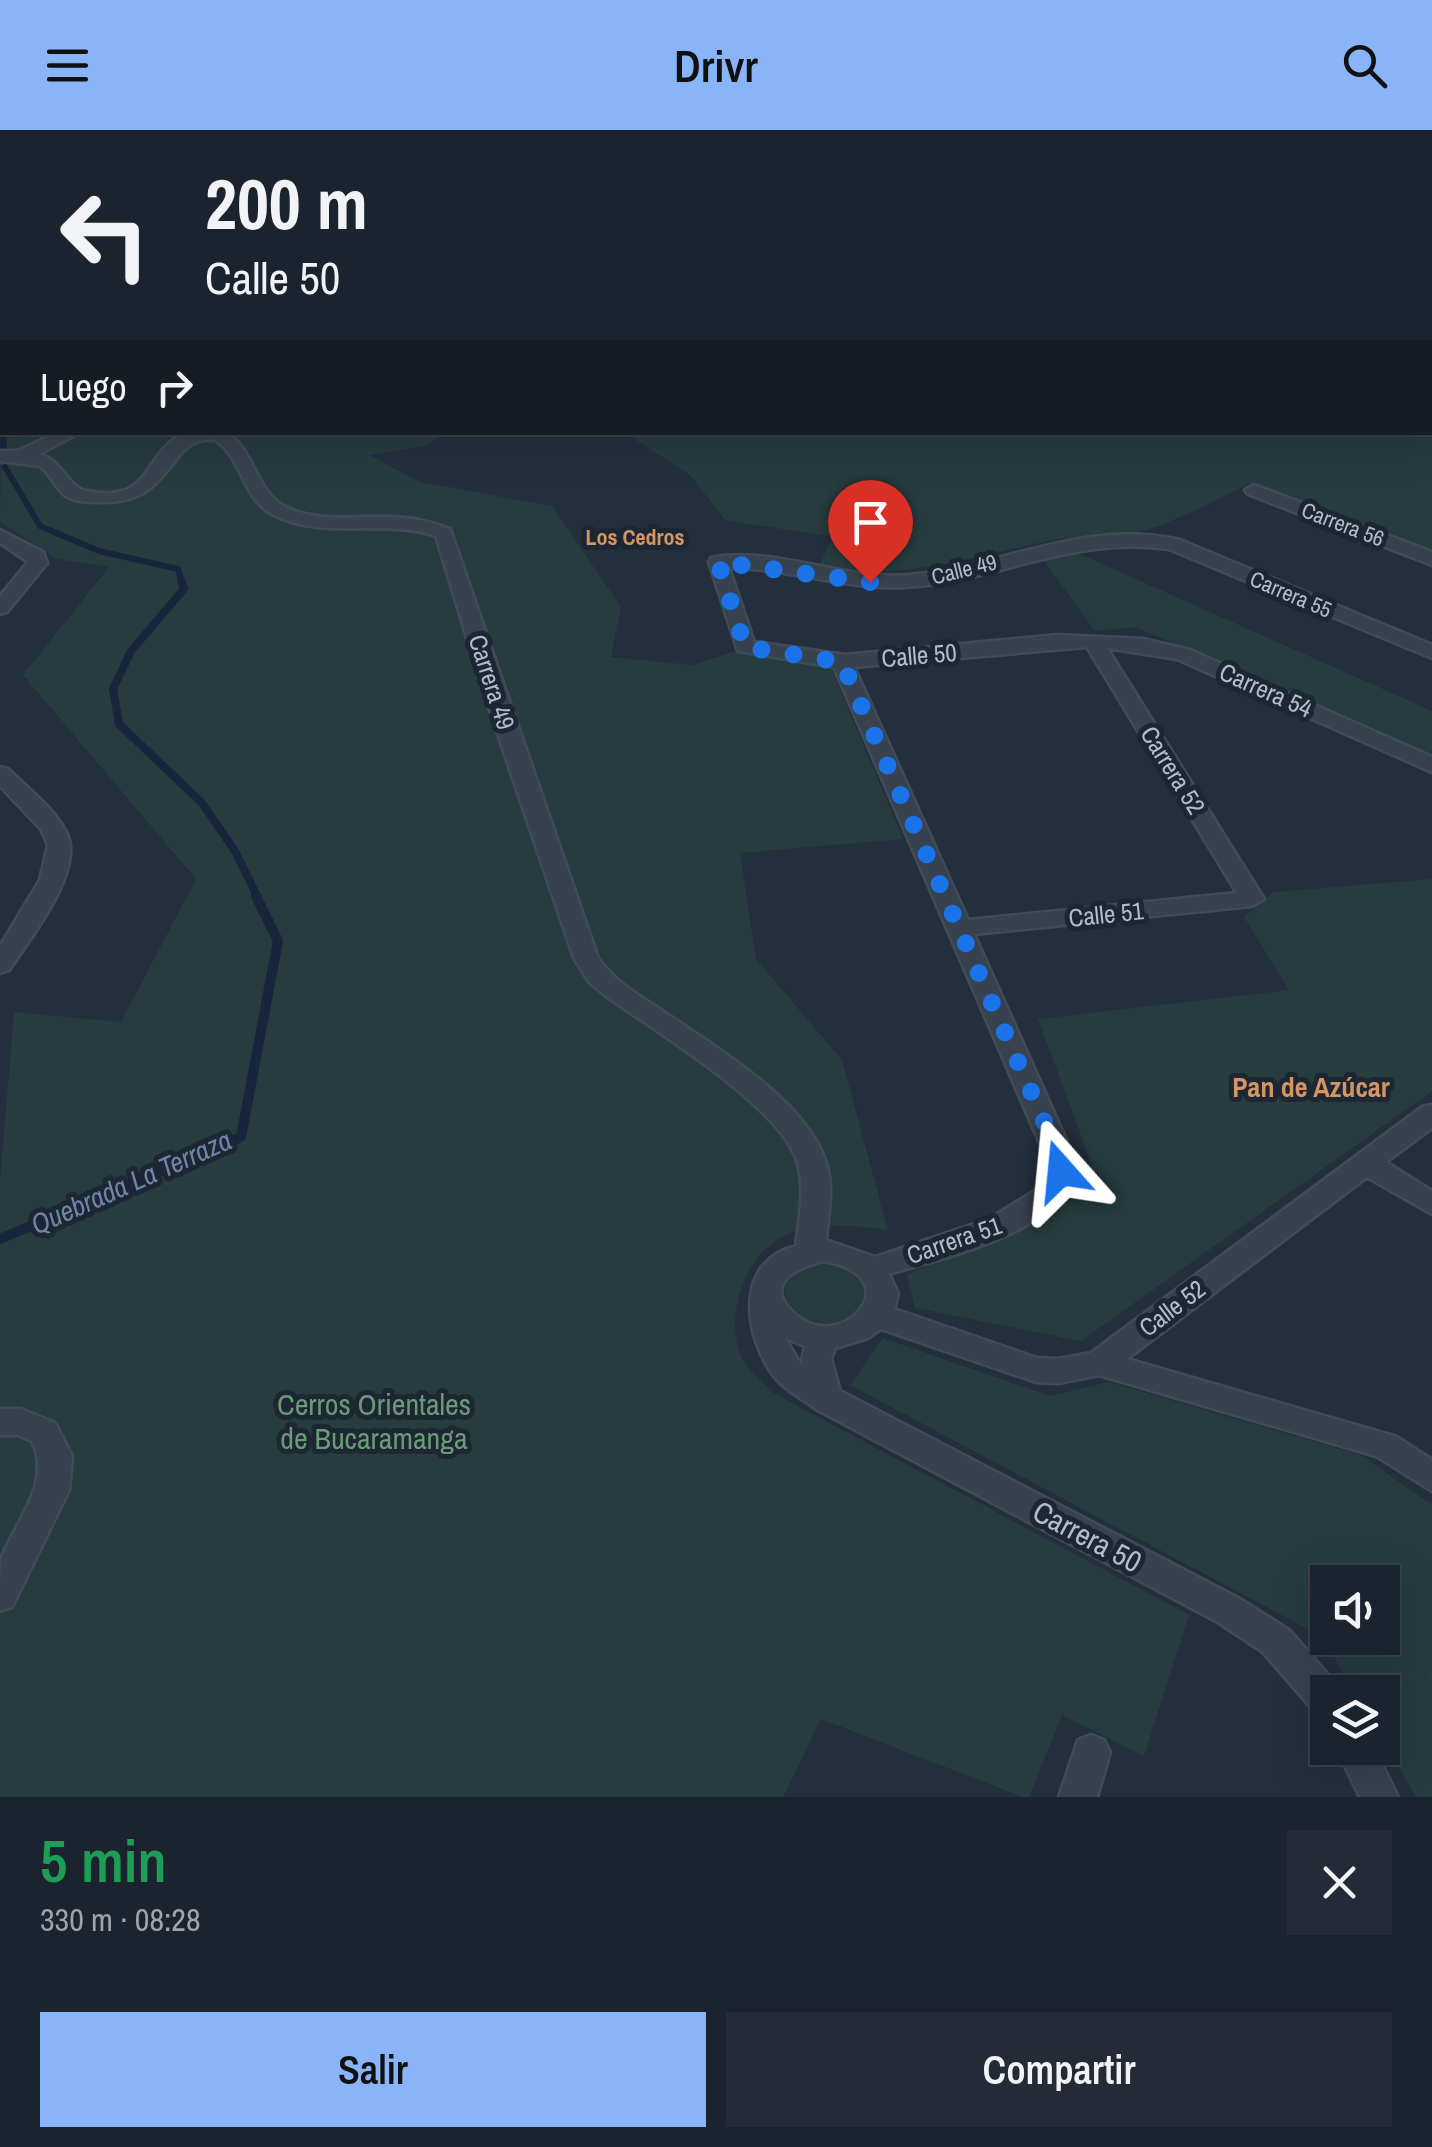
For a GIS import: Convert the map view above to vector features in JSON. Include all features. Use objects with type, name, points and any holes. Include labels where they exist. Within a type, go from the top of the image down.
[{"type":"street","points":[[538,130],[555,130]]},
{"type":"street","points":[[10,456],[65,435]]},
{"type":"street","name":"Carrera 49","points":[[10,456],[52,467],[71,492],[91,497],[124,495],[147,488],[157,479],[166,468],[168,454],[180,442],[210,435]]},
{"type":"street","name":"Carrera 49","points":[[216,435],[234,444],[255,491],[284,513],[307,519],[420,525],[444,533],[586,958],[598,976],[615,990],[794,1127],[812,1160],[815,1188],[810,1251]]},
{"type":"street","name":"Carrera 56","points":[[1254,490],[1432,559]]},
{"type":"street","points":[[0,536],[36,556],[38,564],[0,608]]},
{"type":"street","name":"Calle 49","points":[[745,647],[718,562],[870,582],[910,581],[1081,542],[1150,539]]},
{"type":"street","name":"Carrera 55","points":[[1150,539],[1173,544],[1432,652]]},
{"type":"street","name":"Calle 50","points":[[745,647],[842,662],[1093,641]]},
{"type":"street","name":"Carrera 54","points":[[1093,641],[1141,643],[1183,654],[1432,765]]},
{"type":"street","name":"Carrera 52","points":[[1093,641],[1252,900]]},
{"type":"street","name":"Carrera 51","points":[[842,662],[1058,1153],[1061,1171],[1056,1186],[1041,1202],[1012,1220],[872,1268]]},
{"type":"street","points":[[0,774],[56,834],[62,851],[54,877],[0,965]]},
{"type":"street","name":"Calle 51","points":[[960,928],[1252,900]]},
{"type":"street","name":"Calle 52","points":[[876,1316],[1036,1370],[1058,1372],[1098,1364],[1432,1114]]},
{"type":"street","points":[[1366,1163],[1432,1204]]},
{"type":"street","points":[[810,1251],[842,1252],[872,1268],[883,1294],[876,1316],[854,1332],[824,1338],[785,1326],[764,1298],[765,1283],[772,1269],[786,1258],[810,1251]]},
{"type":"street","name":"Carrera 50","points":[[764,1298],[768,1338],[775,1353],[790,1374],[827,1400],[1228,1610],[1276,1642],[1310,1680]]},
{"type":"street","points":[[824,1338],[815,1360],[827,1400]]},
{"type":"street","points":[[1098,1364],[1386,1446],[1432,1478]]},
{"type":"street","points":[[0,1422],[21,1422],[44,1432],[56,1456],[52,1490],[0,1596]]},
{"type":"street","points":[[1078,1797],[1091,1752]]},
{"type":"street","points":[[1363,1765],[1378,1797]]},
{"type":"green space","name":"Cerros Orientales de Bucaramanga","points":[[1,435],[442,435],[427,446],[369,455],[420,482],[552,506],[621,607],[611,657],[692,665],[733,652],[831,668],[903,839],[740,853],[756,959],[842,1060],[888,1230],[819,1226],[779,1239],[752,1266],[743,1284],[737,1304],[737,1343],[743,1360],[775,1394],[1189,1615],[1144,1756],[1062,1715],[1029,1797],[1023,1797],[821,1719],[783,1797],[0,1797],[0,1179],[14,1012],[121,1022],[196,879],[23,675],[109,567],[57,559],[0,522]]},
{"type":"green space","points":[[628,435],[1432,435],[1432,552],[1251,483],[1173,520],[1135,533],[1054,540],[910,569],[881,572],[818,568],[833,537],[725,520],[690,475]]},
{"type":"green space","points":[[1071,550],[1432,711],[1432,757],[1135,627],[1095,631],[1040,556]]},
{"type":"green space","points":[[1432,879],[1432,1091],[1081,1341],[915,1308],[907,1275],[1082,1196],[1092,1165],[1038,1019],[1289,990],[1244,917],[1274,892]]},
{"type":"green space","points":[[825,1261],[852,1269],[867,1287],[862,1308],[841,1321],[821,1323],[791,1307],[785,1293],[787,1279],[800,1268]]},
{"type":"green space","points":[[883,1338],[1050,1396],[1109,1382],[1361,1455],[1432,1505],[1432,1797],[1416,1797],[1398,1765],[1400,1675],[1345,1675],[1333,1655],[1400,1655],[1400,1565],[1310,1565],[1310,1630],[850,1385]]},
{"type":"waterway","name":"Quebrada La Terraza","points":[[3,453],[4,435]]},
{"type":"waterway","name":"Quebrada La Terraza","points":[[5,467],[40,526],[99,551],[178,569],[182,582]]},
{"type":"waterway","name":"Quebrada La Terraza","points":[[181,580],[184,589],[131,651],[113,689],[119,724],[202,803],[235,851],[258,898]]},
{"type":"waterway","name":"Quebrada La Terraza","points":[[0,1239],[241,1137],[278,941],[256,896]]},
{"type":"district","name":"Los Cedros","points":[[635,537]]},
{"type":"district","name":"Pan de Azúcar","points":[[1311,1087]]},
{"type":"route","points":[[870,582],[752,563],[718,562],[745,647],[842,662],[1058,1153],[1061,1171]]}]
